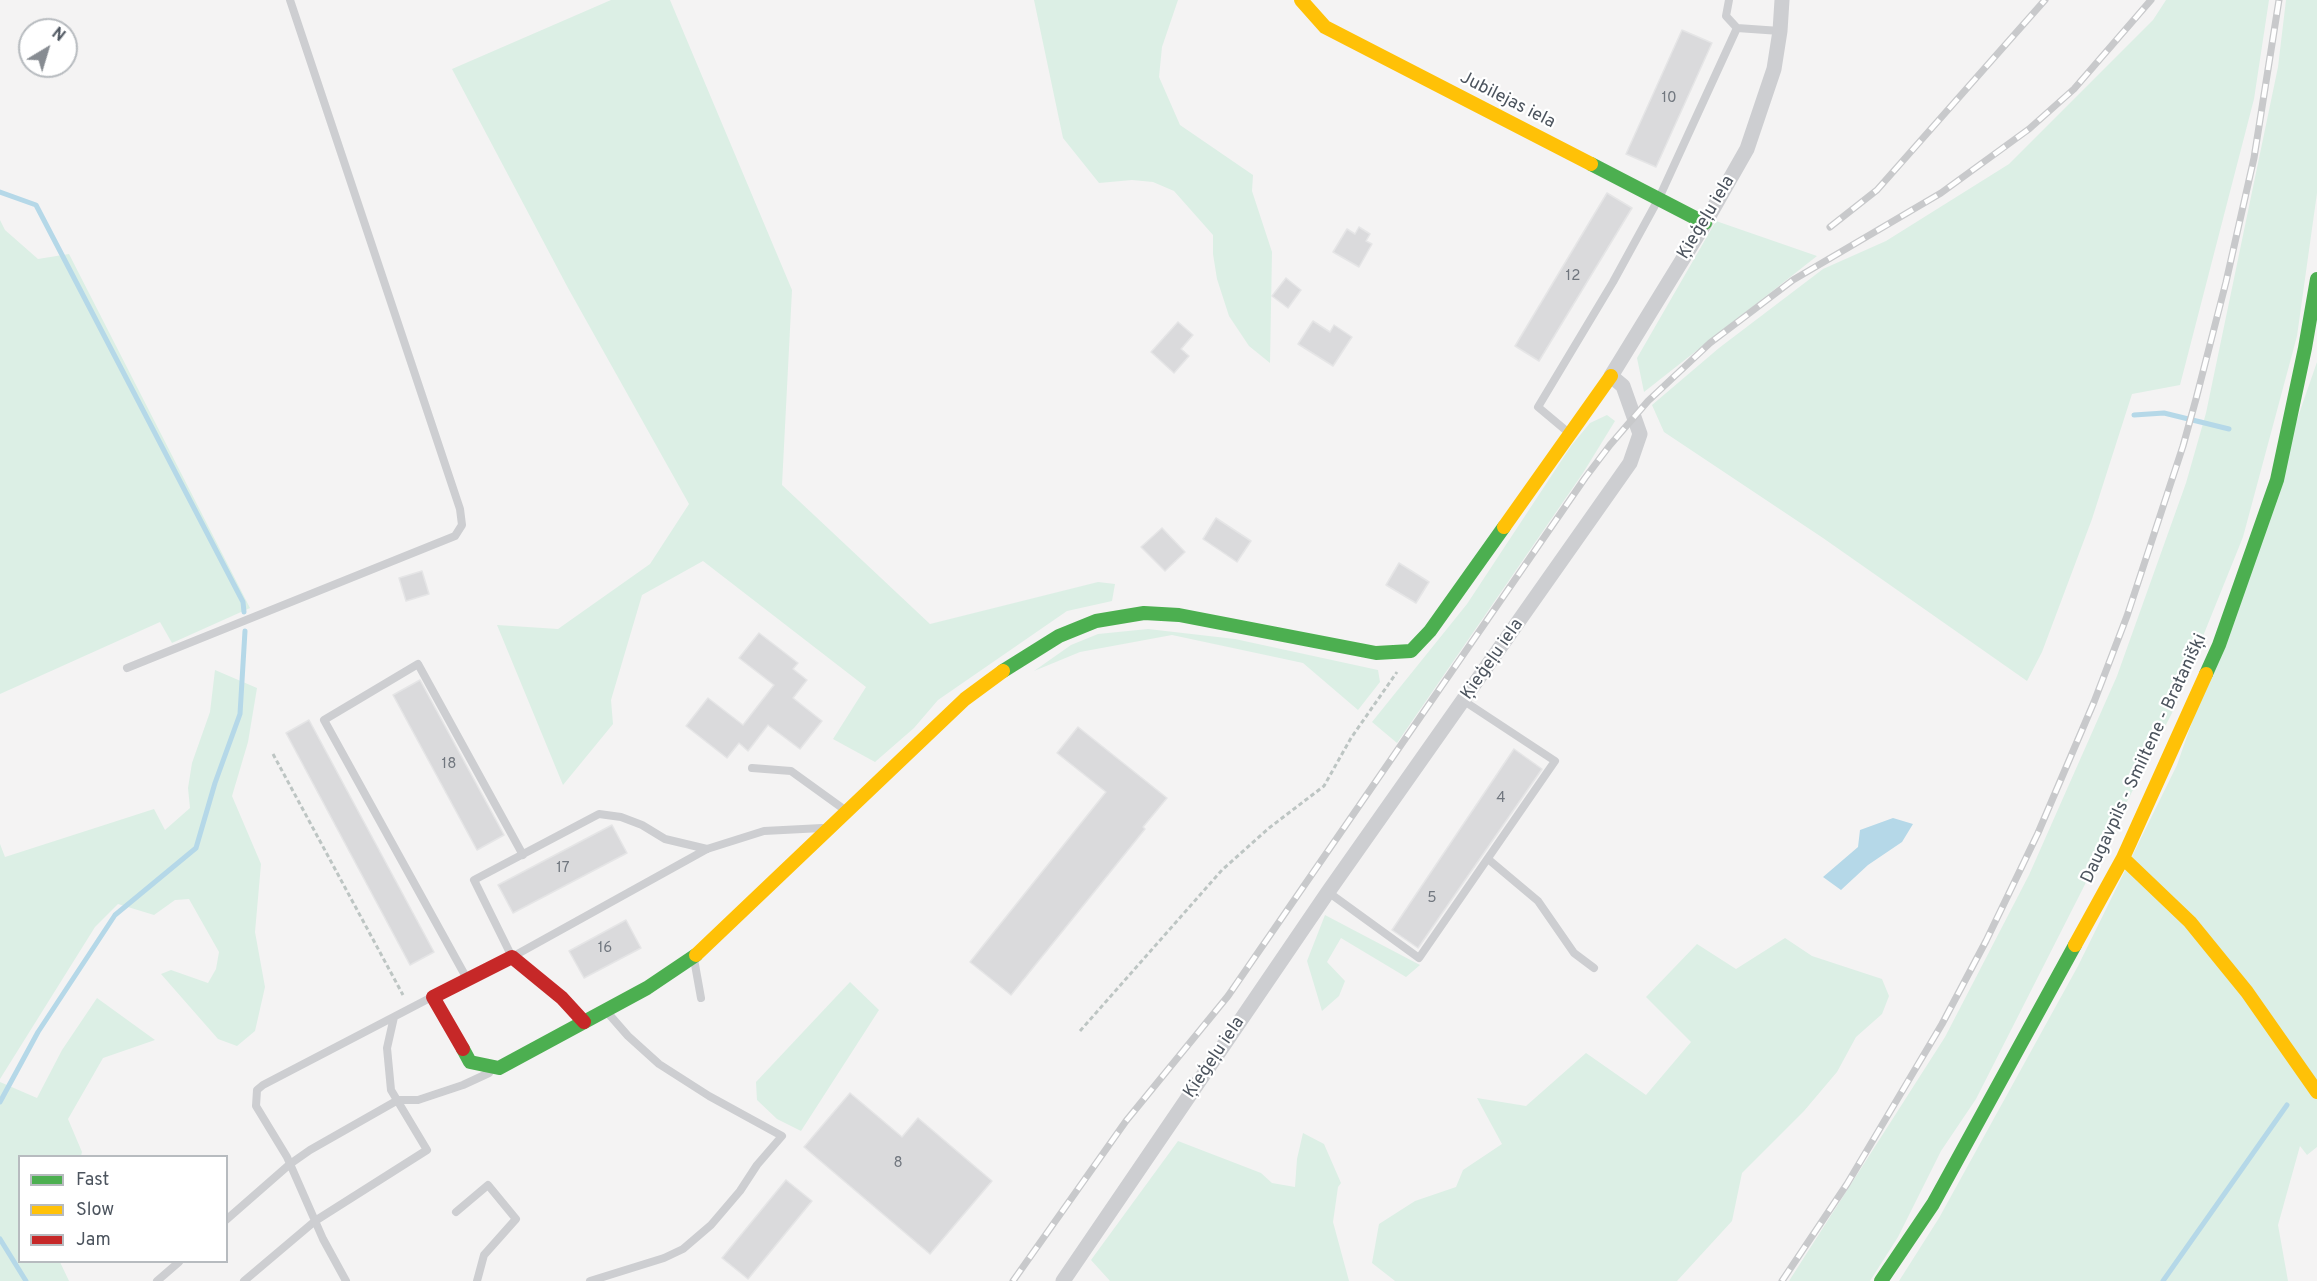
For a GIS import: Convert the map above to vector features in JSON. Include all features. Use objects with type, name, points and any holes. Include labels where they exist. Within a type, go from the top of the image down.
[{"type":"street","name":"Jubilejas iela","points":[[1301,0],[1325,27],[1659,198],[1705,224]]},
{"type":"street","name":"Ķieģeļu iela","points":[[1063,1281],[1328,892],[1630,463],[1640,434],[1623,386],[1611,376],[1705,224],[1748,149],[1774,69],[1782,0]]},
{"type":"street","name":"Daugavpils - Smiltene - Bratanišķi","points":[[1881,1281],[1933,1204],[2123,858],[2219,645],[2277,480],[2301,371],[2317,279]]},
{"type":"street","points":[[585,1022],[562,998],[512,957],[433,997],[470,1062],[499,1068],[585,1022],[647,988],[694,957],[964,699],[1014,663],[1050,641],[1096,621],[1144,613],[1179,615],[1376,653],[1411,651],[1430,631],[1611,376]]},
{"type":"street","points":[[2123,858],[2190,922],[2247,992],[2317,1092]]},
{"type":"lane","points":[[127,668],[454,536],[462,525],[460,509],[290,0]]},
{"type":"lane","points":[[1729,0],[1726,16],[1737,28],[1780,31]]},
{"type":"lane","points":[[1570,434],[1538,407],[1613,282],[1659,198],[1737,28]]},
{"type":"lane","points":[[467,978],[324,720],[418,664],[523,855]]},
{"type":"lane","points":[[1328,892],[1419,958],[1555,761],[1464,701]]},
{"type":"lane","points":[[752,768],[791,771],[846,810]]},
{"type":"lane","points":[[707,849],[665,839],[642,825],[621,817],[599,814],[474,880],[512,957],[707,849],[764,831],[828,828]]},
{"type":"lane","points":[[1488,859],[1538,901],[1574,953],[1594,968]]},
{"type":"lane","points":[[694,957],[701,998]]},
{"type":"lane","points":[[346,1281],[315,1221],[290,1164],[256,1106],[257,1090],[433,997]]},
{"type":"lane","points":[[590,1281],[664,1258],[683,1249],[711,1225],[740,1191],[757,1165],[783,1136],[709,1096],[659,1064],[628,1036],[606,1010]]},
{"type":"lane","points":[[244,1281],[315,1221],[427,1150],[391,1090],[387,1048],[394,1017]]},
{"type":"lane","points":[[228,1218],[290,1164],[310,1150],[398,1100],[418,1101],[463,1085],[499,1068]]},
{"type":"lane","points":[[456,1212],[488,1185],[516,1220],[484,1255],[477,1281]]},
{"type":"lane","points":[[157,1281],[178,1263]]},
{"type":"path","points":[[1080,1032],[1221,870],[1269,828],[1324,786],[1351,738],[1411,651]]},
{"type":"path","points":[[273,754],[403,995]]},
{"type":"green space","points":[[611,0],[670,0],[792,290],[782,485],[930,624],[1098,582],[1115,584],[1112,601],[1067,611],[938,700],[914,728],[875,762],[833,739],[866,687],[703,561],[642,595],[611,700],[613,724],[563,785],[497,625],[558,629],[650,564],[689,504],[568,288],[452,69]]},
{"type":"green space","points":[[1034,0],[1178,0],[1162,47],[1159,77],[1180,125],[1253,175],[1252,191],[1272,252],[1270,363],[1249,346],[1229,316],[1217,279],[1213,235],[1174,191],[1153,182],[1132,180],[1099,183],[1063,138]]},
{"type":"green space","points":[[2166,0],[2269,0],[2254,99],[2180,385],[2132,394],[2092,519],[2042,652],[2027,681],[1823,538],[1664,432],[1652,405],[1719,348],[1823,269],[1886,241],[2009,164],[2153,20]]},
{"type":"green space","points":[[2286,0],[2317,0],[2317,193],[2297,336],[2243,537],[2172,713],[1976,1099],[1941,1151],[1898,1237],[1870,1281],[1789,1281],[1945,1037],[2029,875],[2117,676],[2186,483],[2206,413],[2278,67]]},
{"type":"green space","points":[[0,220],[5,230],[38,259],[69,254],[250,608],[172,643],[160,622],[0,694]]},
{"type":"green space","points":[[1716,221],[1817,256],[1644,392],[1637,358]]},
{"type":"green space","points":[[2317,362],[2317,1147],[2307,1155],[2300,1146],[2278,1225],[2288,1281],[1899,1281],[1939,1218],[2078,966],[2177,765]]},
{"type":"green space","points":[[1607,415],[1615,421],[1583,473],[1397,743],[1372,722],[1467,604],[1571,446],[1590,423]]},
{"type":"green space","points":[[1148,629],[1235,639],[1378,670],[1380,682],[1358,710],[1303,663],[1172,635],[1080,652],[1034,671],[1071,645],[1098,634]]},
{"type":"green space","points":[[215,670],[257,688],[248,742],[232,796],[261,864],[255,932],[265,987],[255,1031],[237,1046],[218,1039],[161,974],[171,970],[208,983],[216,969],[219,952],[189,899],[175,900],[154,915],[118,904],[95,927],[0,1079],[0,844],[5,857],[154,809],[165,830],[190,808],[188,788],[192,763],[210,712]]},
{"type":"green space","points":[[1325,915],[1420,965],[1406,977],[1341,938],[1327,962],[1345,981],[1339,996],[1322,1011],[1307,961]]},
{"type":"green space","points":[[1785,938],[1812,956],[1882,979],[1889,996],[1882,1014],[1856,1037],[1837,1072],[1804,1111],[1742,1173],[1732,1221],[1677,1281],[1395,1281],[1372,1263],[1379,1224],[1415,1201],[1456,1187],[1463,1170],[1502,1144],[1477,1098],[1526,1106],[1586,1053],[1646,1095],[1691,1042],[1646,997],[1697,944],[1736,969]]},
{"type":"green space","points":[[850,982],[879,1010],[801,1131],[777,1119],[757,1100],[756,1082]]},
{"type":"green space","points":[[97,998],[155,1040],[103,1058],[68,1119],[81,1155],[18,1155],[18,1263],[60,1263],[69,1281],[0,1281],[0,1082],[37,1098],[62,1050]]},
{"type":"green space","points":[[1303,1133],[1324,1144],[1341,1183],[1338,1187],[1333,1222],[1349,1281],[1110,1281],[1091,1260],[1178,1141],[1261,1173],[1272,1183],[1295,1187],[1297,1159]]},
{"type":"water","points":[[1893,818],[1913,824],[1902,842],[1868,865],[1841,890],[1823,877],[1858,847],[1860,830]]},
{"type":"building","points":[[1682,30],[1712,43],[1656,167],[1626,154]]},
{"type":"building","points":[[1607,193],[1632,208],[1539,361],[1515,346]]},
{"type":"building","points":[[1359,227],[1370,234],[1366,241],[1372,244],[1359,267],[1333,252],[1347,229],[1355,234]]},
{"type":"building","points":[[1286,278],[1301,290],[1288,308],[1272,296]]},
{"type":"building","points":[[1313,321],[1330,332],[1334,325],[1352,337],[1333,366],[1298,344]]},
{"type":"building","points":[[1178,322],[1193,335],[1181,349],[1189,356],[1174,373],[1151,352]]},
{"type":"building","points":[[1216,518],[1251,541],[1237,562],[1203,539]]},
{"type":"building","points":[[1162,528],[1185,552],[1165,571],[1141,547]]},
{"type":"building","points":[[1399,563],[1429,582],[1416,603],[1386,585]]},
{"type":"building","points":[[422,571],[429,594],[406,601],[399,578]]},
{"type":"building","points":[[759,633],[798,663],[793,669],[807,680],[793,698],[822,721],[800,749],[768,725],[748,751],[739,743],[727,758],[686,726],[708,698],[743,725],[774,685],[739,658]]},
{"type":"building","points":[[420,680],[504,835],[477,850],[393,695]]},
{"type":"building","points":[[309,720],[434,952],[410,965],[286,733]]},
{"type":"building","points":[[1078,727],[1167,798],[1143,827],[1145,829],[1011,995],[970,962],[1106,792],[1057,753]]},
{"type":"building","points":[[1514,749],[1542,769],[1418,948],[1392,930]]},
{"type":"building","points":[[612,825],[627,853],[513,913],[498,885]]},
{"type":"building","points":[[626,920],[641,948],[584,978],[569,951]]},
{"type":"building","points":[[850,1093],[902,1137],[918,1118],[992,1181],[930,1254],[804,1147]]},
{"type":"building","points":[[786,1180],[812,1201],[748,1279],[722,1258]]},
{"type":"waterway","points":[[0,192],[36,205],[243,602],[244,612]]},
{"type":"waterway","points":[[2134,415],[2164,413],[2229,429]]},
{"type":"waterway","points":[[0,1102],[38,1032],[115,915],[196,848],[215,783],[240,714],[245,631]]},
{"type":"waterway","points":[[2163,1281],[2287,1105]]},
{"type":"waterway","points":[[0,1239],[26,1281]]},
{"type":"railway","points":[[1830,227],[1877,190],[2045,0]]},
{"type":"railway","points":[[1013,1281],[1126,1121],[1228,996],[1585,478],[1648,401],[1710,343],[1793,280],[1941,193],[2029,129],[2074,89],[2151,0]]},
{"type":"railway","points":[[1782,1281],[1847,1184],[1942,1024],[1986,941],[2038,833],[2094,702],[2127,616],[2183,446],[2196,399],[2254,158],[2279,0]]},
{"type":"traffic: fast","points":[[1591,164],[1705,223]]},
{"type":"traffic: fast","points":[[2206,674],[2219,645],[2277,480],[2317,279]]},
{"type":"traffic: fast","points":[[1003,671],[1059,636],[1096,621],[1144,613],[1179,615],[1376,653],[1411,651],[1430,631],[1504,527]]},
{"type":"traffic: fast","points":[[1881,1281],[1933,1204],[2075,945]]},
{"type":"traffic: fast","points":[[463,1049],[470,1062],[499,1068],[647,988],[696,955]]},
{"type":"traffic: slow","points":[[1301,0],[1325,27],[1591,164]]},
{"type":"traffic: slow","points":[[1504,527],[1611,376]]},
{"type":"traffic: slow","points":[[696,955],[965,699],[1003,671]]},
{"type":"traffic: slow","points":[[2075,945],[2123,858],[2206,674]]},
{"type":"traffic: slow","points":[[2123,858],[2190,922],[2247,992],[2317,1092]]},
{"type":"traffic: jam","points":[[463,1049],[433,997],[512,957],[562,998],[584,1022]]}]
